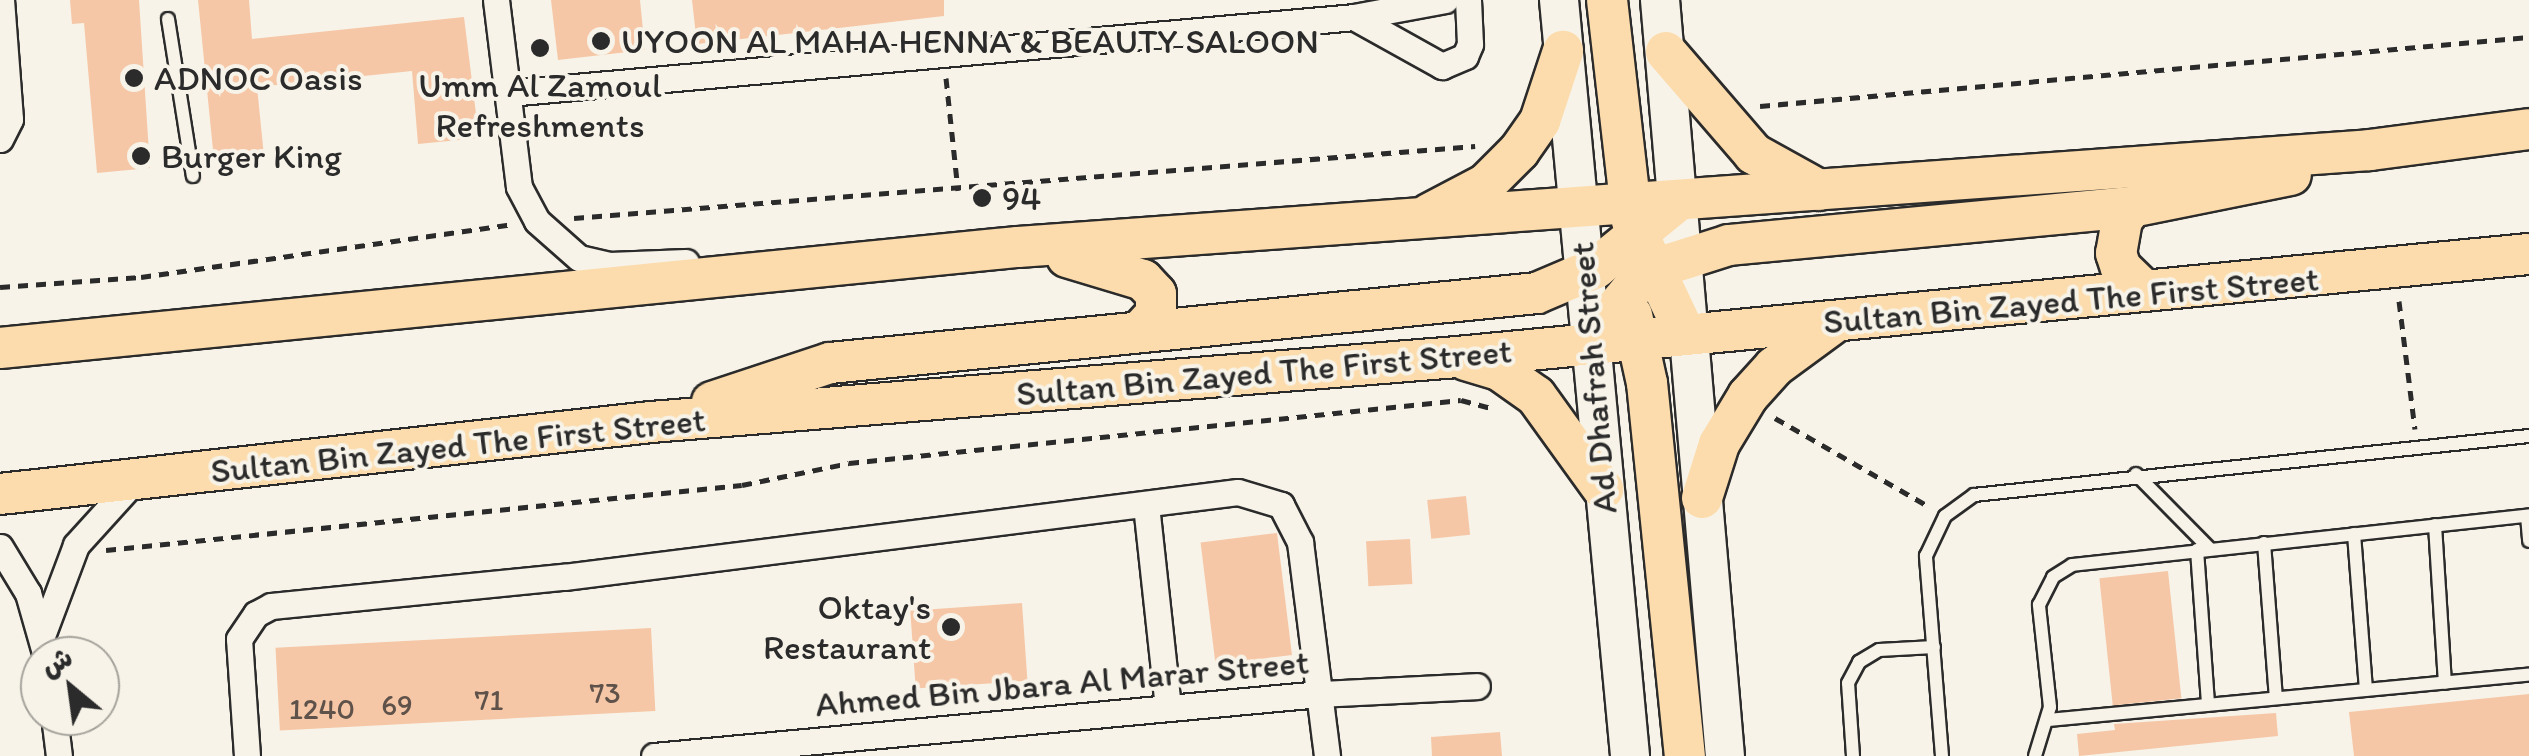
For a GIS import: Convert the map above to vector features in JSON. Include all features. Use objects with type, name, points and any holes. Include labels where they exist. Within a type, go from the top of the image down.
[{"type":"main road","name":"Ad Dhafrah Street","points":[[1558,0],[1578,210],[1631,257]]},
{"type":"main road","points":[[1608,0],[1638,338],[1685,756]]},
{"type":"main road","points":[[1588,344],[1631,257],[1679,200],[1660,0]]},
{"type":"main road","points":[[1404,223],[1473,192],[1519,152],[1540,121],[1563,52]]},
{"type":"main road","points":[[1666,52],[1754,154],[1822,192]]},
{"type":"main road","points":[[1631,257],[1679,200],[2370,150],[2529,129]]},
{"type":"main road","points":[[651,422],[830,362],[1538,293],[1631,257],[2132,207],[2267,182],[2370,150]]},
{"type":"main road","points":[[2132,207],[2122,220],[2116,252],[2121,268],[2145,291]]},
{"type":"main road","points":[[0,348],[1018,247],[1578,210],[1631,257],[1685,333],[1725,756]]},
{"type":"main road","points":[[1018,247],[1116,268],[1143,280],[1156,294],[1156,314],[1141,330]]},
{"type":"main road","name":"Sultan Bin Zayed The First Street","points":[[0,494],[651,422],[1457,357],[1685,333],[2396,271],[2529,254]]},
{"type":"main road","points":[[1702,498],[1720,444],[1748,396],[1774,366],[1837,321]]},
{"type":"main road","name":"Ad Dhafrah Street","points":[[1588,344],[1630,756]]},
{"type":"main road","points":[[1457,357],[1499,370],[1536,396],[1603,489]]},
{"type":"street","points":[[0,140],[10,119],[2,0]]},
{"type":"street","points":[[496,0],[519,188],[537,221],[579,258],[608,265],[778,258],[846,264]]},
{"type":"street","points":[[508,94],[1354,17],[1444,0]]},
{"type":"street","points":[[1354,17],[1442,66],[1464,56],[1470,44],[1468,0]]},
{"type":"street","points":[[47,636],[69,558],[134,481]]},
{"type":"street","points":[[247,756],[238,639],[256,614],[271,606],[1238,492],[1282,505],[1300,542],[1327,756]]},
{"type":"street","points":[[1146,505],[1168,708]]},
{"type":"street","points":[[0,548],[41,636]]},
{"type":"street","name":"Ahmed Bin Jbara Al Marar Street","points":[[654,756],[1320,694],[1477,686]]},
{"type":"lane","points":[[168,20],[193,176]]},
{"type":"lane","points":[[1942,756],[1926,556],[1945,516],[1990,489],[2529,436]]},
{"type":"lane","points":[[2136,474],[2204,549],[2208,705]]},
{"type":"lane","points":[[2035,756],[2048,720],[2039,605],[2054,577],[2084,562],[2528,515],[2529,541]]},
{"type":"lane","points":[[2434,525],[2445,683]]},
{"type":"lane","points":[[2354,534],[2366,690]]},
{"type":"lane","points":[[2264,544],[2276,698]]},
{"type":"lane","points":[[1854,756],[1848,684],[1859,662],[1880,650],[1934,647]]},
{"type":"lane","points":[[2048,720],[2529,676]]},
{"type":"path","points":[[1747,105],[1792,108],[2529,37]]},
{"type":"path","points":[[943,53],[958,190]]},
{"type":"path","points":[[0,288],[141,276],[537,221],[958,190],[1488,144]]},
{"type":"path","points":[[2396,271],[2417,447]]},
{"type":"path","points":[[99,551],[742,485],[850,463],[1461,400],[1495,409]]},
{"type":"path","points":[[1764,411],[1945,516]]},
{"type":"building","points":[[70,0],[139,0],[150,168],[97,173],[84,23],[72,24]]},
{"type":"building","points":[[198,0],[249,0],[252,39],[464,17],[479,138],[418,144],[412,71],[257,87],[264,156],[214,160]]},
{"type":"building","points":[[551,0],[640,0],[645,50],[558,60]]},
{"type":"building","points":[[692,0],[944,0],[944,16],[697,44]]},
{"type":"building","points":[[1466,496],[1470,535],[1431,539],[1427,500]]},
{"type":"building","points":[[1277,533],[1292,655],[1216,664],[1201,542]]},
{"type":"building","points":[[1410,539],[1412,584],[1368,586],[1366,541]]},
{"type":"building","points":[[2168,571],[2181,698],[2113,706],[2099,578]]},
{"type":"building","points":[[1022,603],[1027,681],[916,689],[910,611]]},
{"type":"building","points":[[651,628],[655,711],[280,731],[276,648]]},
{"type":"building","points":[[2529,694],[2529,756],[2354,756],[2349,712]]},
{"type":"building","points":[[2276,713],[2278,736],[2079,756],[2077,734],[2115,730],[2114,724]]},
{"type":"building","points":[[1500,732],[1502,756],[1432,756],[1431,737]]},
{"type":"place","name":"UYOON AL MAHA HENNA & BEAUTY SALOON","points":[[601,41]]},
{"type":"place","name":"Umm Al Zamoul Refreshments","points":[[540,48]]},
{"type":"place","name":"ADNOC Oasis","points":[[134,78]]},
{"type":"place","name":"Burger King","points":[[141,156]]},
{"type":"place","name":"94","points":[[982,198]]},
{"type":"place","name":"Oktay's Restaurant","points":[[951,627]]}]
